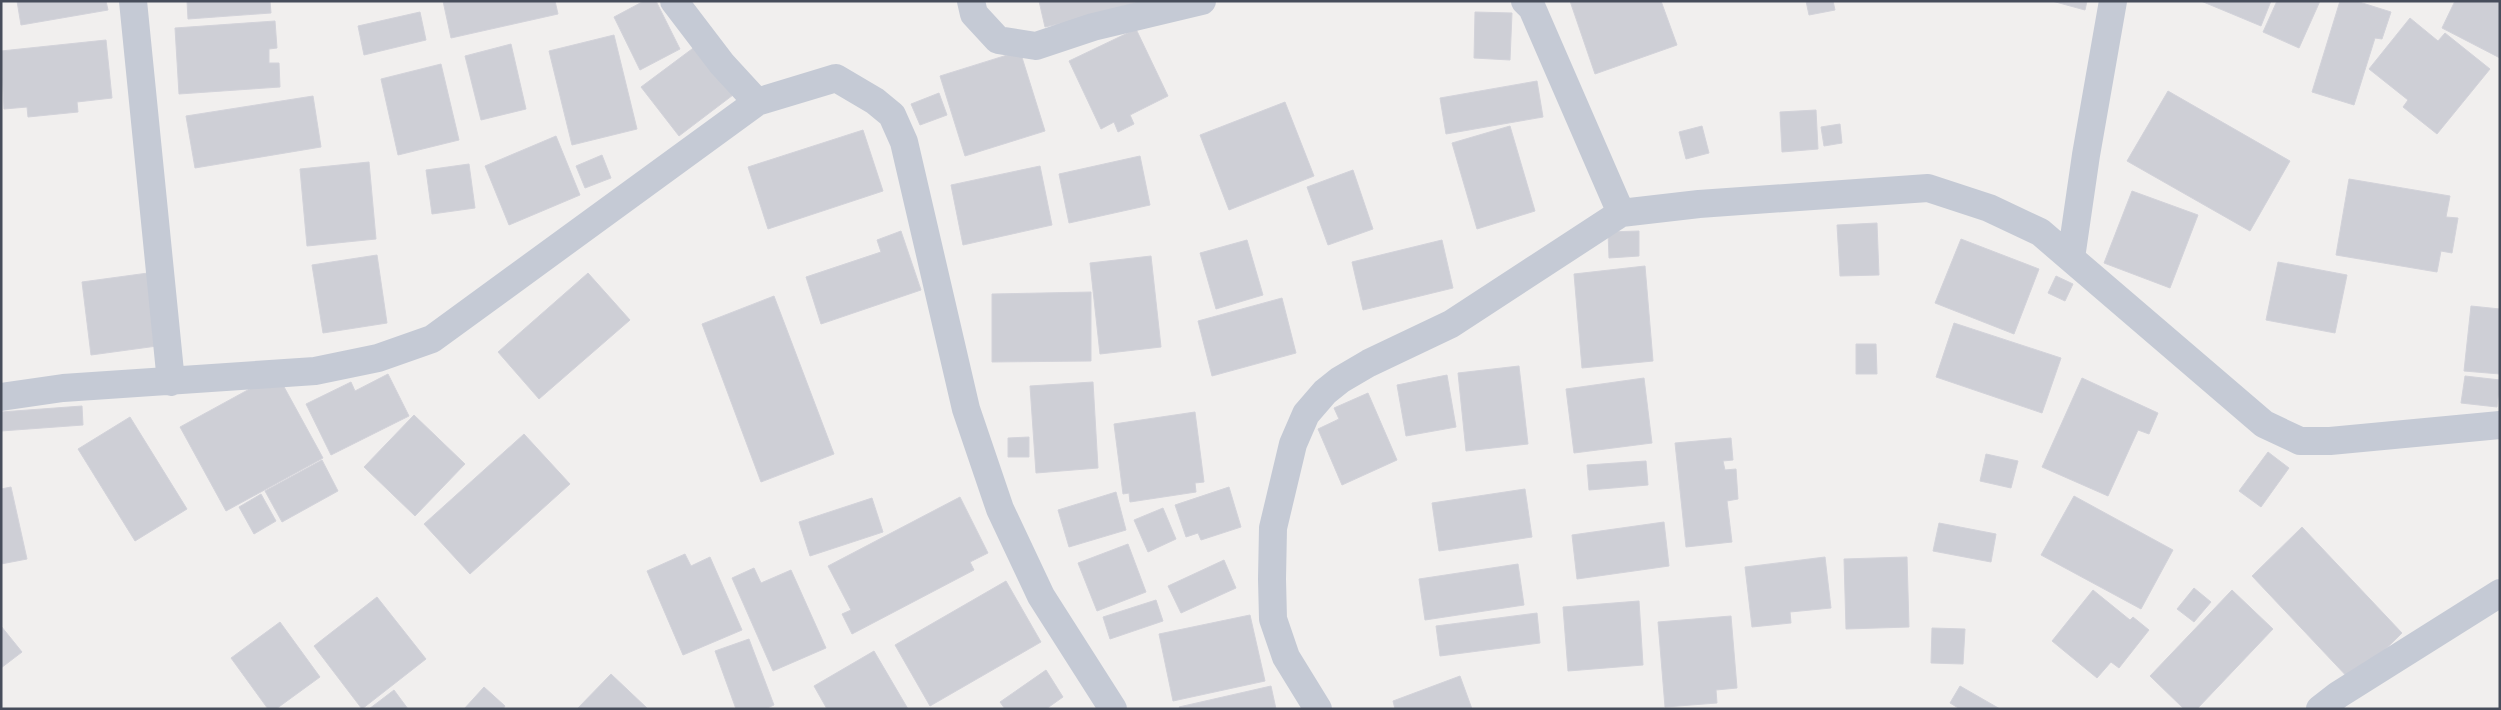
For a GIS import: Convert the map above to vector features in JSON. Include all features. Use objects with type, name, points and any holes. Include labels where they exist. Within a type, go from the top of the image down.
[{"type":"street","points":[[133,1],[170,382]]},
{"type":"street","points":[[674,1],[722,64],[757,102]]},
{"type":"street","points":[[971,1],[974,14],[998,40],[1036,46],[1093,27],[1202,1]]},
{"type":"street","points":[[1525,1],[1532,8],[1621,214]]},
{"type":"street","points":[[2071,258],[2086,155],[2113,1]]},
{"type":"street","points":[[1,398],[63,388],[315,371],[378,358],[432,340],[757,102],[836,78],[875,101],[892,115],[904,142],[966,409],[1000,508],[1041,596],[1113,709]]},
{"type":"street","points":[[1318,709],[1286,657],[1274,620],[1272,579],[1273,528],[1293,444],[1306,414],[1325,392],[1340,380],[1369,363],[1451,324],[1621,214],[1699,204],[1928,188],[1989,208],[2040,232],[2264,424],[2300,441],[2330,441],[2500,424]]},
{"type":"street","points":[[2320,709],[2338,695],[2500,593]]},
{"type":"building","points":[[17,1],[106,1],[108,10],[21,25]]},
{"type":"building","points":[[187,1],[270,1],[271,13],[188,19]]},
{"type":"building","points":[[443,1],[555,1],[558,14],[451,38]]},
{"type":"building","points":[[644,1],[656,1],[680,49],[640,70],[614,17]]},
{"type":"building","points":[[1039,1],[1161,1],[1045,27]]},
{"type":"building","points":[[1570,1],[1661,1],[1677,45],[1595,74]]},
{"type":"building","points":[[1806,1],[1833,1],[1835,10],[1809,15]]},
{"type":"building","points":[[2052,1],[2087,1],[2085,10]]},
{"type":"building","points":[[2201,1],[2271,1],[2261,26]]},
{"type":"building","points":[[2277,1],[2320,1],[2299,48],[2263,32]]},
{"type":"building","points":[[2340,1],[2356,1],[2391,12],[2382,39],[2375,38],[2354,105],[2312,92]]},
{"type":"building","points":[[2455,1],[2500,1],[2500,58],[2442,28]]},
{"type":"building","points":[[420,12],[426,40],[364,55],[358,26]]},
{"type":"building","points":[[1475,12],[1512,13],[1510,60],[1474,58]]},
{"type":"building","points":[[2410,18],[2438,41],[2445,33],[2490,69],[2437,134],[2403,107],[2408,100],[2369,69]]},
{"type":"building","points":[[275,21],[277,48],[269,49],[269,63],[279,63],[280,87],[179,94],[175,28]]},
{"type":"building","points":[[1136,29],[1168,96],[1130,115],[1134,124],[1118,132],[1114,122],[1101,129],[1069,61]]},
{"type":"building","points":[[614,35],[637,129],[572,145],[549,51]]},
{"type":"building","points":[[106,40],[112,98],[77,102],[78,112],[28,117],[27,107],[4,109],[1,51]]},
{"type":"building","points":[[511,44],[526,109],[481,120],[465,56]]},
{"type":"building","points":[[696,46],[733,95],[679,136],[641,87]]},
{"type":"building","points":[[1020,51],[1045,131],[965,156],[940,76]]},
{"type":"building","points":[[441,64],[459,140],[398,155],[381,79]]},
{"type":"building","points":[[1537,81],[1543,117],[1446,134],[1440,98]]},
{"type":"building","points":[[2168,91],[2290,161],[2250,231],[2127,161]]},
{"type":"building","points":[[939,93],[947,115],[920,125],[911,104]]},
{"type":"building","points":[[313,96],[321,147],[195,168],[186,116]]},
{"type":"building","points":[[1285,102],[1314,176],[1229,210],[1200,135]]},
{"type":"building","points":[[1816,110],[1818,149],[1782,152],[1780,112]]},
{"type":"building","points":[[1840,124],[1842,143],[1824,146],[1821,127]]},
{"type":"building","points":[[1510,126],[1535,211],[1477,229],[1452,143]]},
{"type":"building","points":[[1702,126],[1709,153],[1686,159],[1679,132]]},
{"type":"building","points":[[863,130],[883,191],[768,229],[748,167]]},
{"type":"building","points":[[556,136],[580,195],[509,225],[485,166]]},
{"type":"building","points":[[602,155],[611,178],[585,188],[576,166]]},
{"type":"building","points":[[1140,156],[1150,205],[1069,223],[1059,174]]},
{"type":"building","points":[[369,162],[376,239],[307,246],[300,169]]},
{"type":"building","points":[[469,164],[475,208],[432,214],[426,170]]},
{"type":"building","points":[[1040,166],[1052,225],[963,245],[951,185]]},
{"type":"building","points":[[1353,170],[1373,229],[1328,245],[1307,187]]},
{"type":"building","points":[[2349,179],[2450,196],[2446,217],[2458,218],[2452,253],[2441,251],[2437,272],[2336,255]]},
{"type":"building","points":[[2132,191],[2198,215],[2170,288],[2104,263]]},
{"type":"building","points":[[1877,223],[1879,275],[1840,276],[1837,225]]},
{"type":"building","points":[[901,231],[921,290],[821,324],[806,277],[881,252],[877,240]]},
{"type":"building","points":[[1639,231],[1639,256],[1609,258],[1608,232]]},
{"type":"building","points":[[1961,239],[2039,269],[2014,334],[1935,303]]},
{"type":"building","points":[[1247,240],[1263,295],[1216,309],[1200,253]]},
{"type":"building","points":[[1442,240],[1453,288],[1363,310],[1352,262]]},
{"type":"building","points":[[377,255],[387,323],[323,333],[312,265]]},
{"type":"building","points":[[1151,256],[1161,347],[1100,354],[1090,263]]},
{"type":"building","points":[[2278,262],[2347,275],[2335,333],[2266,320]]},
{"type":"building","points":[[1645,266],[1653,361],[1582,368],[1574,274]]},
{"type":"building","points":[[148,273],[157,346],[91,355],[82,282]]},
{"type":"building","points":[[588,273],[630,320],[539,399],[498,352]]},
{"type":"building","points":[[2056,276],[2073,284],[2065,301],[2048,293]]},
{"type":"building","points":[[1091,292],[1091,361],[992,362],[992,294]]},
{"type":"building","points":[[774,296],[834,454],[761,482],[702,324]]},
{"type":"building","points":[[1282,298],[1296,353],[1212,376],[1198,321]]},
{"type":"building","points":[[2471,306],[2500,309],[2500,374],[2464,371]]},
{"type":"building","points":[[1954,323],[2061,358],[2042,413],[1936,377]]},
{"type":"building","points":[[1856,344],[1876,344],[1877,374],[1856,374]]},
{"type":"building","points":[[1519,366],[1528,444],[1466,451],[1458,373]]},
{"type":"building","points":[[277,374],[323,458],[226,511],[180,427]]},
{"type":"building","points":[[388,374],[409,416],[331,455],[306,404],[351,382],[355,391]]},
{"type":"building","points":[[1447,375],[1456,427],[1406,436],[1397,385]]},
{"type":"building","points":[[2465,376],[2500,380],[2497,407],[2461,403]]},
{"type":"building","points":[[1644,378],[1652,443],[1574,453],[1566,389]]},
{"type":"building","points":[[2082,378],[2158,413],[2149,434],[2138,430],[2108,496],[2042,467]]},
{"type":"building","points":[[1093,382],[1098,468],[1036,473],[1030,386]]},
{"type":"building","points":[[1368,393],[1397,460],[1342,485],[1318,429],[1339,419],[1334,408]]},
{"type":"building","points":[[82,406],[83,425],[1,431],[1,412]]},
{"type":"building","points":[[1195,412],[1204,482],[1195,483],[1196,492],[1130,502],[1129,493],[1123,494],[1114,424]]},
{"type":"building","points":[[414,415],[465,464],[415,516],[364,467]]},
{"type":"building","points":[[130,417],[187,509],[135,541],[78,449]]},
{"type":"building","points":[[524,434],[570,484],[470,574],[424,524]]},
{"type":"building","points":[[1029,437],[1029,457],[1008,457],[1008,438]]},
{"type":"building","points":[[1731,438],[1733,460],[1723,461],[1725,470],[1736,469],[1738,499],[1727,501],[1732,542],[1686,547],[1675,443]]},
{"type":"building","points":[[2268,452],[2289,468],[2261,507],[2239,491]]},
{"type":"building","points":[[1986,454],[2018,461],[2011,488],[1980,481]]},
{"type":"building","points":[[322,460],[338,491],[282,522],[265,491]]},
{"type":"building","points":[[1646,461],[1648,485],[1589,490],[1587,465]]},
{"type":"building","points":[[11,487],[27,559],[1,564],[1,489]]},
{"type":"building","points":[[1229,487],[1241,527],[1201,540],[1198,533],[1186,537],[1175,505]]},
{"type":"building","points":[[1525,489],[1532,537],[1439,551],[1432,503]]},
{"type":"building","points":[[1116,492],[1126,530],[1069,547],[1058,510]]},
{"type":"building","points":[[261,494],[276,521],[254,534],[239,507]]},
{"type":"building","points":[[2074,496],[2173,550],[2141,609],[2041,555]]},
{"type":"building","points":[[960,497],[988,553],[970,562],[974,570],[852,634],[842,614],[851,610],[828,566]]},
{"type":"building","points":[[872,498],[883,532],[810,556],[799,522]]},
{"type":"building","points":[[1163,508],[1176,539],[1148,552],[1134,520]]},
{"type":"building","points":[[1664,522],[1669,566],[1577,579],[1572,535]]},
{"type":"building","points":[[1939,523],[1996,534],[1991,562],[1933,551]]},
{"type":"building","points":[[2302,527],[2402,633],[2352,682],[2252,576]]},
{"type":"building","points":[[1128,544],[1146,592],[1097,611],[1078,563]]},
{"type":"building","points":[[685,554],[691,566],[710,557],[742,630],[683,655],[647,571]]},
{"type":"building","points":[[1825,557],[1831,608],[1790,612],[1791,623],[1752,627],[1745,567]]},
{"type":"building","points":[[1907,557],[1909,627],[1846,629],[1844,559]]},
{"type":"building","points":[[1224,560],[1236,588],[1181,613],[1168,586]]},
{"type":"building","points":[[1518,564],[1524,605],[1425,620],[1419,579]]},
{"type":"building","points":[[754,568],[761,583],[791,570],[826,648],[773,671],[732,578]]},
{"type":"building","points":[[1006,581],[1041,642],[930,706],[895,645]]},
{"type":"building","points":[[2194,588],[2211,602],[2194,622],[2177,609]]},
{"type":"building","points":[[2093,590],[2130,620],[2133,617],[2149,630],[2119,668],[2111,662],[2097,678],[2052,641]]},
{"type":"building","points":[[2232,590],[2273,629],[2197,709],[2184,709],[2150,676]]},
{"type":"building","points":[[377,597],[426,659],[362,709],[314,646]]},
{"type":"building","points":[[1156,600],[1163,621],[1110,639],[1103,617]]},
{"type":"building","points":[[1639,601],[1643,665],[1568,671],[1563,607]]},
{"type":"building","points":[[1537,613],[1540,643],[1440,656],[1436,626]]},
{"type":"building","points":[[1250,615],[1265,681],[1173,701],[1159,634]]},
{"type":"building","points":[[1731,616],[1737,688],[1716,690],[1717,703],[1665,707],[1658,622]]},
{"type":"building","points":[[280,622],[320,677],[276,709],[268,709],[231,658]]},
{"type":"building","points":[[1,626],[22,652],[1,668]]},
{"type":"building","points":[[1932,628],[1965,629],[1963,664],[1931,663]]},
{"type":"building","points":[[749,639],[774,705],[765,709],[736,709],[715,651]]},
{"type":"building","points":[[874,651],[908,709],[827,709],[814,686]]},
{"type":"building","points":[[1046,670],[1063,697],[1046,709],[1005,709],[1000,702]]},
{"type":"building","points":[[611,674],[648,709],[578,708]]},
{"type":"building","points":[[1460,676],[1472,709],[1395,709],[1393,701]]},
{"type":"building","points":[[1271,686],[1276,709],[1180,709],[1179,707]]},
{"type":"building","points":[[1960,686],[2000,709],[1960,709],[1950,703]]},
{"type":"building","points":[[484,687],[505,706],[503,709],[464,709]]},
{"type":"building","points":[[394,690],[408,709],[369,709]]}]
